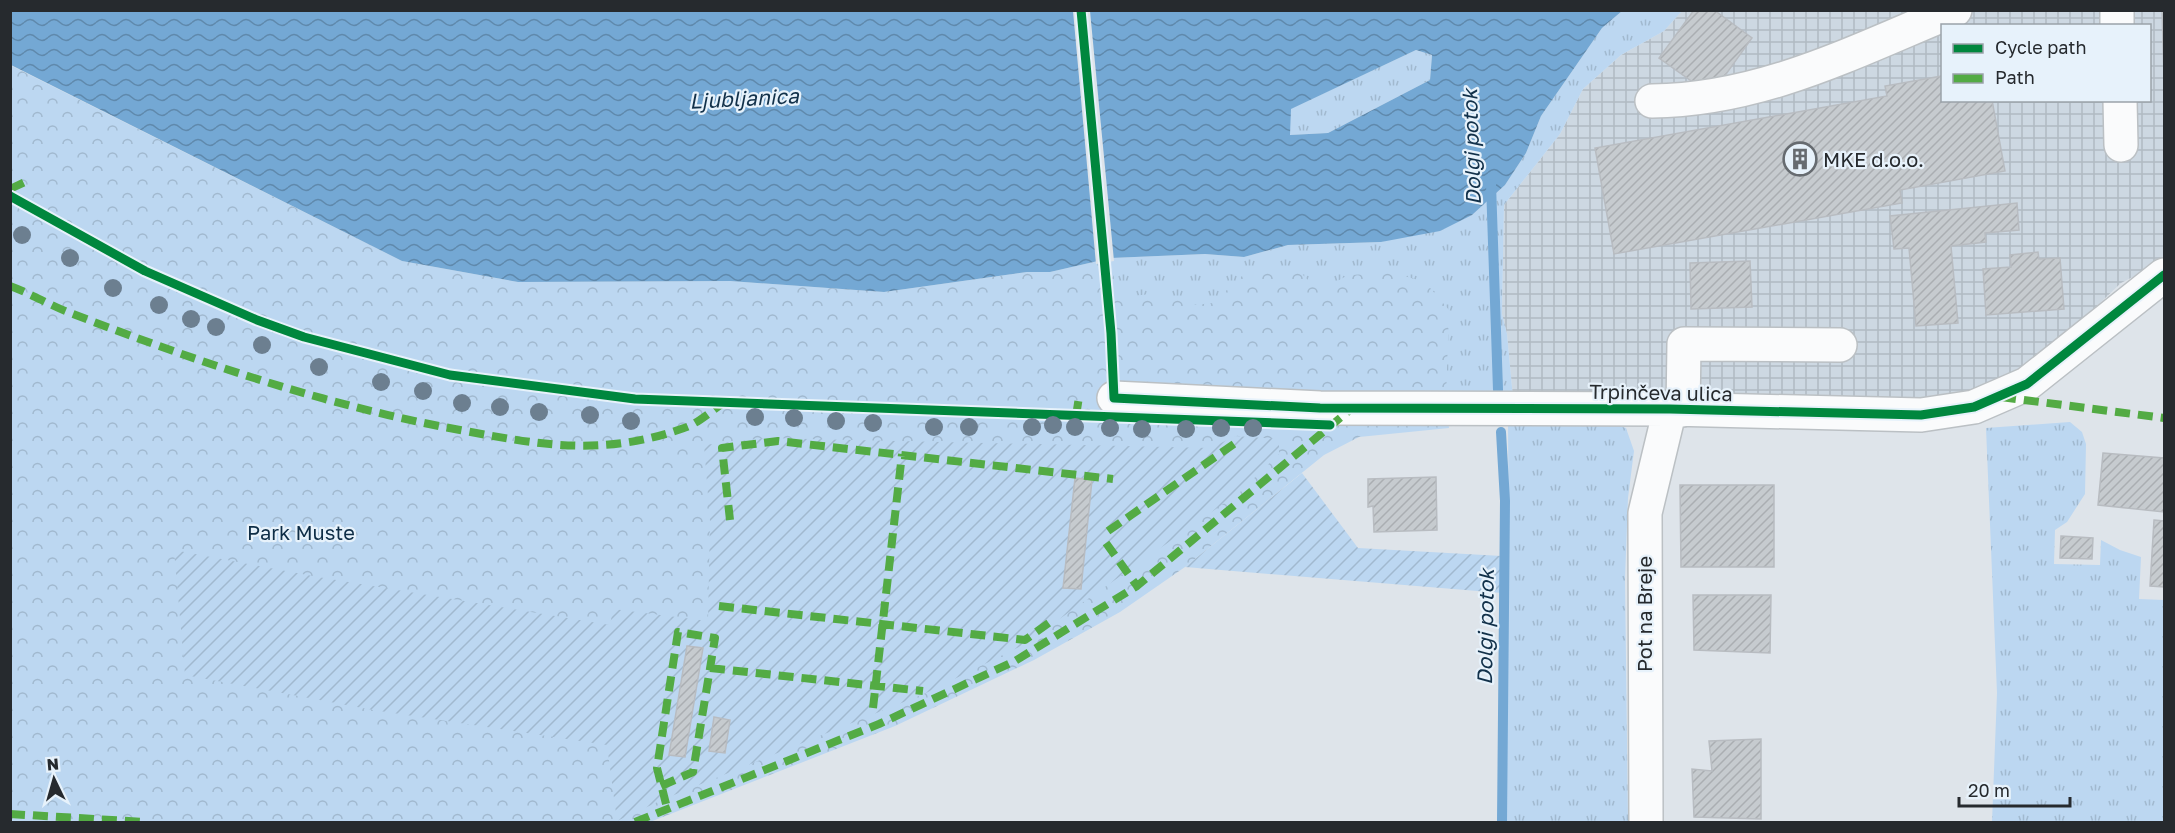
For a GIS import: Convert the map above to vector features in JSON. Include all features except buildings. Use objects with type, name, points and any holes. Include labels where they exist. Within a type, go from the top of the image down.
[{"type":"street","points":[[1652,100],[1690,100],[1745,91],[1808,71],[1955,10]]},
{"type":"street","points":[[2120,102],[2121,145]]},
{"type":"street","name":"Trpinčeva ulica","points":[[1114,398],[1320,408],[1677,410],[1921,415],[1974,407],[2027,384],[2164,275]]},
{"type":"street","name":"Pot na Breje","points":[[1646,822],[1645,513],[1677,410],[1684,344],[1840,345]]},
{"type":"shaded area","points":[[1682,11],[2164,11],[2164,261],[2121,283],[2058,343],[2030,363],[1999,381],[1950,398],[1916,402],[1513,398],[1507,334],[1502,314],[1504,205],[1560,134],[1583,89],[1621,55],[1664,31]]},
{"type":"green space","points":[[1622,11],[1682,11],[1664,31],[1621,55],[1583,89],[1560,134],[1504,205],[1502,314],[1507,334],[1513,398],[1125,379],[1111,258],[1205,254],[1244,257],[1288,245],[1381,242],[1472,215],[1505,185],[1526,153],[1541,116],[1602,28]]},
{"type":"green space","points":[[1416,50],[1432,55],[1430,80],[1328,133],[1290,135],[1290,109]]},
{"type":"green space","name":"Park Muste","points":[[10,65],[402,261],[518,282],[730,281],[884,292],[1027,272],[1050,272],[1111,258],[1117,298],[1158,293],[1194,305],[1213,303],[1242,276],[1272,266],[1295,267],[1313,285],[1327,287],[1348,275],[1394,273],[1425,282],[1449,310],[1446,398],[1449,428],[1359,437],[1324,455],[1185,567],[1120,612],[1034,660],[895,726],[650,822],[11,822]]},
{"type":"green space","points":[[1508,421],[1610,423],[1626,428],[1634,451],[1628,498],[1625,579],[1628,822],[1497,822],[1509,594]]},
{"type":"green space","points":[[2070,422],[2082,432],[2086,444],[2085,494],[2067,522],[2055,530],[2054,564],[2100,565],[2101,540],[2141,557],[2139,599],[2164,600],[2164,822],[1992,822],[1997,693],[1986,428]]},
{"type":"green space","points":[[1235,436],[1279,439],[1279,454],[1240,492],[1021,646],[926,693],[664,799],[617,821],[607,745],[373,710],[185,675],[174,550],[318,577],[610,625],[613,609],[708,621],[710,521],[704,445],[766,438],[1211,448]]},
{"type":"green space","points":[[1302,473],[1358,548],[1502,556],[1502,593],[1185,567]]},
{"type":"water","name":"Ljubljanica","points":[[10,11],[1622,11],[1602,28],[1541,116],[1526,153],[1505,185],[1472,215],[1440,231],[1381,242],[1288,245],[1244,257],[1205,254],[1111,258],[1050,272],[1027,272],[884,292],[730,281],[518,282],[402,261],[11,65]],"holes":[[[1416,50],[1432,55],[1430,80],[1328,133],[1290,135],[1291,109]]]},
{"type":"pier","points":[[1073,11],[1090,11],[1114,261],[1096,264]]},
{"type":"waterway","name":"Dolgi potok","points":[[1491,184],[1498,390]]},
{"type":"waterway","name":"Dolgi potok","points":[[1501,432],[1505,501],[1502,822]]},
{"type":"marked path","points":[[10,189],[25,182]]},
{"type":"marked path","points":[[10,286],[65,311],[120,332],[264,381],[361,409],[518,440],[572,446],[626,443],[689,426],[722,404]]},
{"type":"marked path","points":[[1076,416],[1079,397]]},
{"type":"marked path","points":[[2001,397],[2164,418]]},
{"type":"marked path","points":[[635,822],[879,724],[1015,661],[1137,586],[1351,409]]},
{"type":"marked path","points":[[730,520],[722,448],[778,441],[1113,479]]},
{"type":"marked path","points":[[1108,531],[1234,444]]},
{"type":"marked path","points":[[873,708],[902,454]]},
{"type":"marked path","points":[[1106,543],[1137,586]]},
{"type":"marked path","points":[[719,606],[1025,640],[1053,620]]},
{"type":"marked path","points":[[661,786],[693,772],[715,638],[678,632],[657,768],[667,808]]},
{"type":"marked path","points":[[710,668],[923,691]]},
{"type":"marked path","points":[[10,814],[145,822]]},
{"type":"cycle path","points":[[1081,10],[1111,333],[1114,398],[1320,408],[1670,409],[1921,415],[1974,407],[2027,384],[2164,275]]},
{"type":"cycle path","points":[[10,196],[145,271],[257,320],[304,337],[450,375],[635,399],[1330,425]]},
{"type":"place","name":"MKE d.o.o.","points":[[1800,159]]}]
